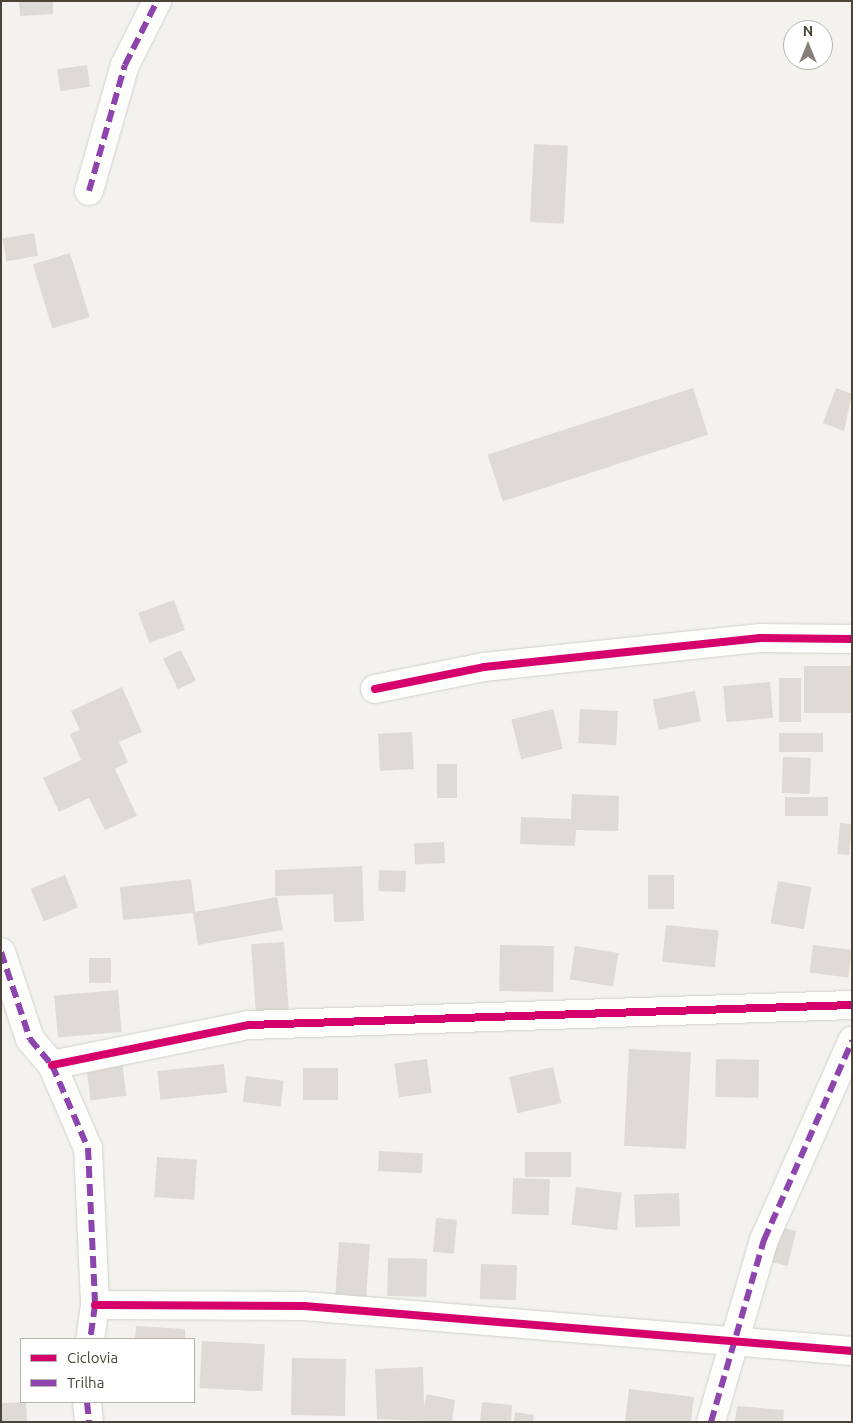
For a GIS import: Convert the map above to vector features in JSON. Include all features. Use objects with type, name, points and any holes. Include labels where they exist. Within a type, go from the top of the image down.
[{"type":"street","points":[[89,191],[125,65],[157,1]]},
{"type":"street","points":[[375,689],[484,667],[760,638],[852,639]]},
{"type":"street","points":[[1,952],[30,1039],[52,1065],[88,1148],[95,1304],[90,1338]]},
{"type":"street","points":[[52,1065],[250,1025],[852,1005]]},
{"type":"street","points":[[711,1422],[764,1240],[852,1041]]},
{"type":"street","points":[[95,1304],[304,1306],[852,1352]]},
{"type":"street","points":[[87,1403],[89,1422]]},
{"type":"building","points":[[19,1],[53,1],[53,14],[20,16]]},
{"type":"building","points":[[87,65],[90,87],[60,91],[57,69]]},
{"type":"building","points":[[534,144],[568,146],[564,224],[530,222]]},
{"type":"building","points":[[34,233],[38,256],[6,261],[2,239]]},
{"type":"building","points":[[70,253],[90,317],[52,328],[33,264]]},
{"type":"building","points":[[693,388],[708,435],[503,501],[488,455]]},
{"type":"building","points":[[836,388],[852,394],[844,431],[823,423]]},
{"type":"building","points":[[174,600],[185,630],[149,643],[138,613]]},
{"type":"building","points":[[181,650],[196,681],[178,689],[163,659]]},
{"type":"building","points":[[804,666],[852,666],[852,713],[804,713]]},
{"type":"building","points":[[779,678],[801,678],[801,722],[779,722]]},
{"type":"building","points":[[770,682],[773,718],[726,722],[723,686]]},
{"type":"building","points":[[122,687],[142,732],[119,742],[128,762],[115,769],[137,816],[105,830],[89,798],[59,812],[43,778],[81,760],[70,734],[80,730],[71,711]]},
{"type":"building","points":[[695,691],[701,721],[659,730],[653,699]]},
{"type":"building","points":[[553,709],[563,749],[521,759],[511,719]]},
{"type":"building","points":[[580,709],[618,711],[616,745],[578,743]]},
{"type":"building","points":[[412,732],[414,769],[380,771],[378,734]]},
{"type":"building","points":[[779,733],[823,733],[823,752],[779,752]]},
{"type":"building","points":[[783,757],[811,758],[810,794],[782,793]]},
{"type":"building","points":[[437,764],[457,764],[457,798],[437,798]]},
{"type":"building","points":[[572,794],[619,796],[618,831],[576,830],[575,846],[520,844],[521,817],[571,819]]},
{"type":"building","points":[[785,797],[828,797],[828,816],[785,816]]},
{"type":"building","points":[[840,823],[852,824],[849,855],[837,854]]},
{"type":"building","points":[[444,842],[445,863],[415,865],[414,844]]},
{"type":"building","points":[[362,866],[364,921],[334,922],[333,894],[275,896],[275,870]]},
{"type":"building","points":[[379,870],[406,871],[405,892],[378,891]]},
{"type":"building","points":[[65,875],[78,907],[44,921],[31,889]]},
{"type":"building","points":[[648,875],[674,875],[674,909],[648,909]]},
{"type":"building","points":[[191,879],[195,912],[277,897],[283,930],[198,945],[193,913],[123,920],[120,887]]},
{"type":"building","points":[[778,881],[811,887],[804,929],[771,923]]},
{"type":"building","points":[[666,925],[719,931],[715,967],[662,962]]},
{"type":"building","points":[[284,942],[289,1014],[256,1016],[251,944]]},
{"type":"building","points":[[500,945],[554,946],[553,992],[499,991]]},
{"type":"building","points":[[813,945],[852,950],[848,978],[810,973]]},
{"type":"building","points":[[575,946],[618,953],[613,986],[570,980]]},
{"type":"building","points":[[89,958],[111,958],[111,983],[89,983]]},
{"type":"building","points":[[118,990],[122,1032],[58,1037],[54,996]]},
{"type":"building","points":[[629,1049],[691,1052],[686,1149],[624,1146]]},
{"type":"building","points":[[427,1059],[432,1093],[399,1097],[394,1064]]},
{"type":"building","points":[[716,1059],[759,1060],[758,1098],[715,1097]]},
{"type":"building","points":[[122,1061],[126,1096],[91,1100],[86,1065]]},
{"type":"building","points":[[224,1064],[227,1093],[160,1100],[157,1071]]},
{"type":"building","points":[[553,1067],[561,1103],[517,1113],[509,1077]]},
{"type":"building","points":[[303,1068],[338,1068],[338,1100],[303,1100]]},
{"type":"building","points":[[246,1076],[284,1081],[281,1106],[243,1102]]},
{"type":"building","points":[[379,1151],[423,1153],[422,1173],[378,1171]]},
{"type":"building","points":[[525,1152],[571,1152],[571,1177],[525,1177]]},
{"type":"building","points":[[157,1157],[197,1160],[194,1200],[154,1197]]},
{"type":"building","points":[[513,1178],[550,1179],[549,1215],[512,1214]]},
{"type":"building","points":[[576,1187],[622,1193],[617,1230],[571,1225]]},
{"type":"building","points":[[679,1193],[680,1226],[635,1228],[634,1195]]},
{"type":"building","points":[[436,1218],[457,1220],[454,1254],[433,1252]]},
{"type":"building","points":[[772,1225],[796,1231],[788,1266],[763,1260]]},
{"type":"building","points":[[339,1242],[370,1244],[366,1299],[335,1297]]},
{"type":"building","points":[[388,1258],[427,1259],[426,1297],[387,1296]]},
{"type":"building","points":[[481,1264],[517,1265],[516,1300],[480,1299]]},
{"type":"building","points":[[136,1326],[185,1329],[185,1338],[135,1338]]},
{"type":"building","points":[[202,1341],[265,1344],[262,1391],[200,1388]]},
{"type":"building","points":[[292,1358],[346,1359],[345,1416],[291,1415]]},
{"type":"building","points":[[423,1367],[424,1406],[427,1394],[455,1400],[452,1422],[377,1419],[375,1369]]},
{"type":"building","points":[[629,1389],[694,1397],[691,1422],[625,1422]]},
{"type":"building","points":[[482,1402],[512,1405],[511,1422],[480,1422]]},
{"type":"building","points":[[1,1403],[26,1403],[27,1422],[2,1422]]},
{"type":"building","points":[[737,1406],[784,1410],[783,1422],[735,1422]]},
{"type":"building","points":[[515,1412],[534,1415],[533,1422],[514,1422]]},
{"type":"marked path","points":[[89,191],[125,65],[157,1]]},
{"type":"marked path","points":[[1,952],[30,1039],[52,1065],[88,1148],[95,1305],[90,1338]]},
{"type":"marked path","points":[[711,1422],[764,1240],[852,1041]]},
{"type":"marked path","points":[[87,1403],[89,1422]]},
{"type":"cycle path","points":[[375,689],[484,667],[760,638],[852,639]]},
{"type":"cycle path","points":[[52,1065],[249,1025],[852,1005]]},
{"type":"cycle path","points":[[95,1305],[304,1306],[852,1351]]}]
